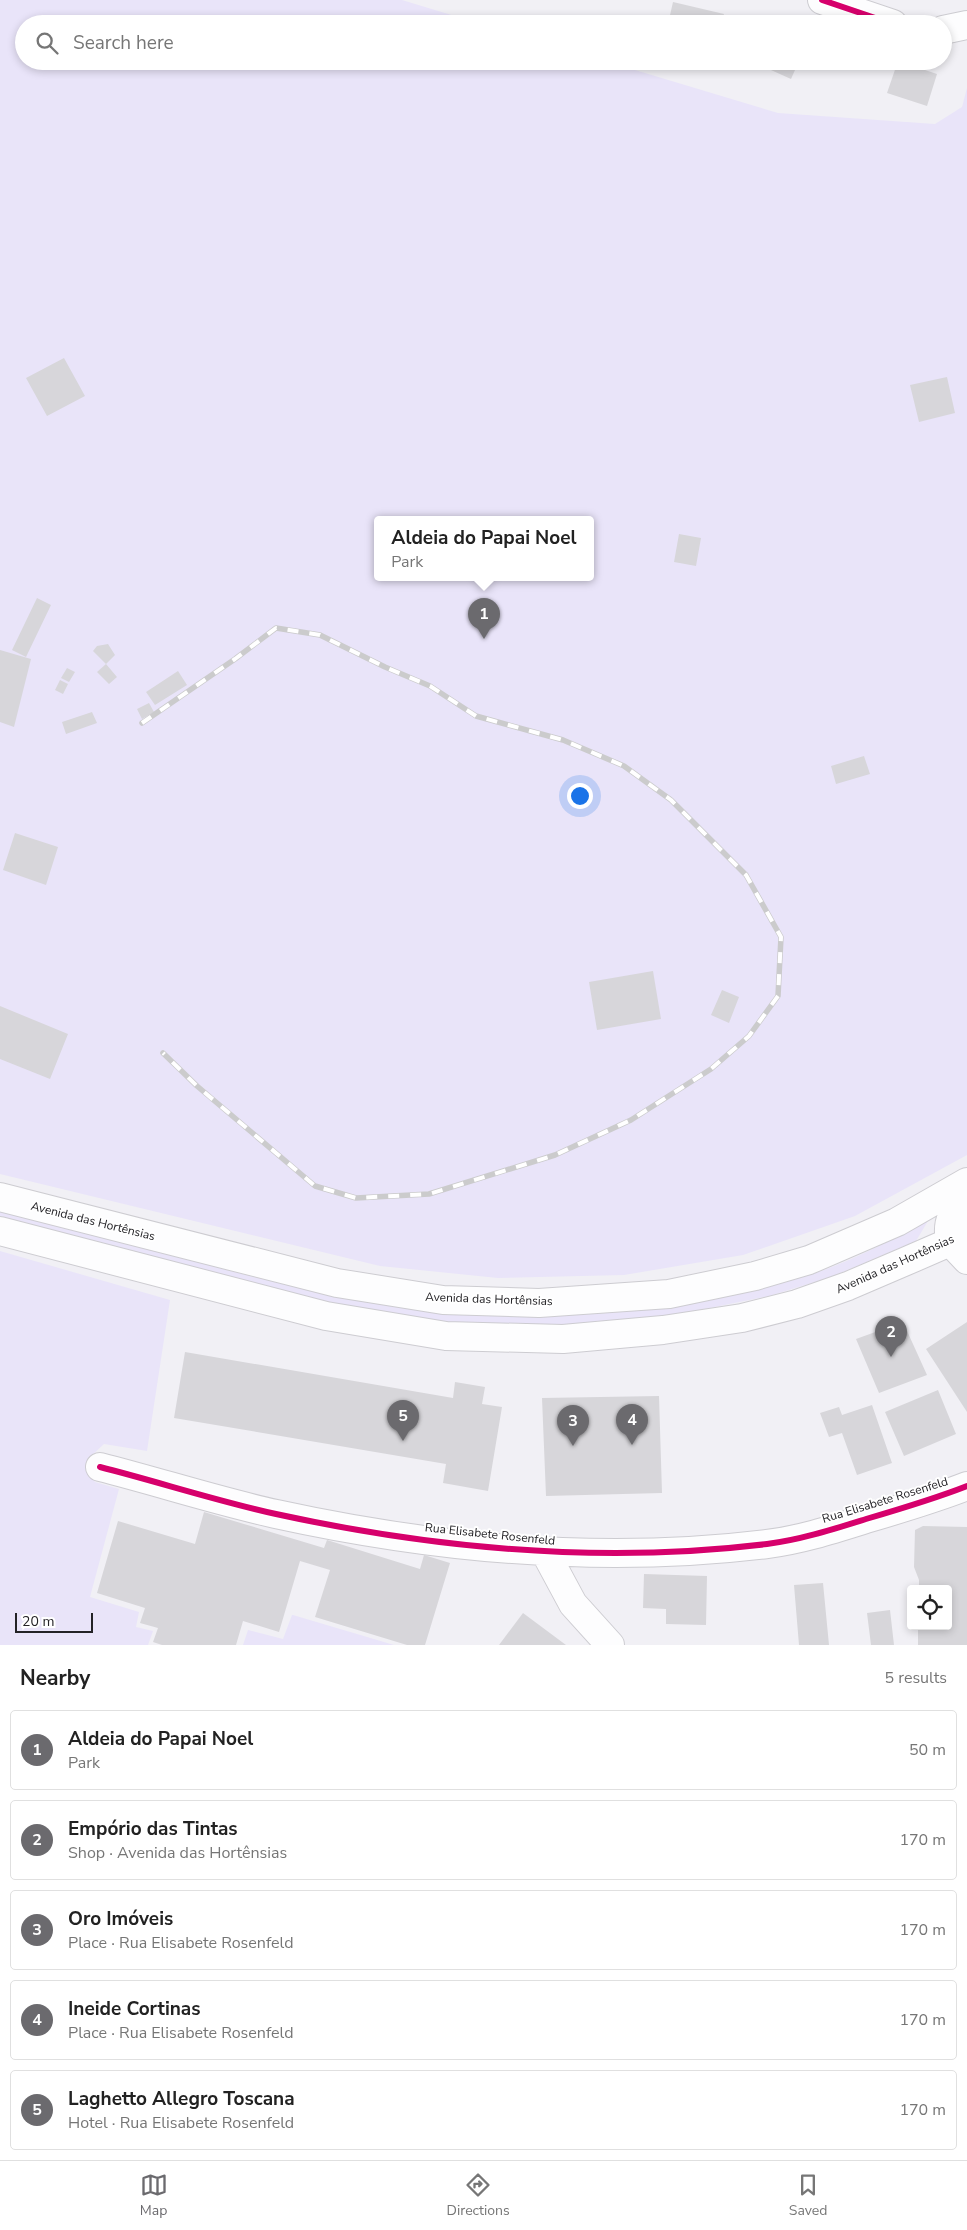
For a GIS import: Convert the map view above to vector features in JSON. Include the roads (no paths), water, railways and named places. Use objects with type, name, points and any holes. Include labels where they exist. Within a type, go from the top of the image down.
[{"type":"main road","points":[[822,0],[866,15]]},
{"type":"main road","points":[[952,28],[967,25]]},
{"type":"main road","name":"Avenida das Hortênsias","points":[[0,1197],[338,1283],[443,1300],[538,1304],[669,1294],[755,1276],[810,1260],[897,1222],[967,1182]]},
{"type":"main road","points":[[961,1244],[947,1228],[952,1214],[967,1199]]},
{"type":"main road","name":"Avenida das Hortênsias","points":[[0,1231],[326,1316],[446,1336],[563,1339],[664,1330],[742,1318],[797,1304],[961,1244]]},
{"type":"main road","name":"Rua Elisabete Rosenfeld","points":[[100,1466],[274,1514],[368,1532],[545,1552],[650,1551],[768,1544],[835,1529],[911,1506],[967,1486]]},
{"type":"main road","points":[[545,1552],[573,1604],[610,1645]]},
{"type":"railway","points":[[142,723],[235,659],[276,628],[320,635],[385,667],[430,686],[476,716],[563,740],[624,766],[671,800],[746,875],[781,937],[778,996],[749,1036],[711,1069],[631,1120],[555,1155],[429,1194],[356,1198],[315,1186],[197,1086],[163,1053]]},
{"type":"place","name":"Aldeia do Papai Noel","points":[[484,639]]},
{"type":"place","name":"Empório das Tintas","points":[[891,1357]]},
{"type":"place","name":"Laghetto Allegro Toscana","points":[[403,1441]]},
{"type":"place","name":"Ineide Cortinas","points":[[632,1445]]},
{"type":"place","name":"Oro Imóveis","points":[[573,1446]]}]
